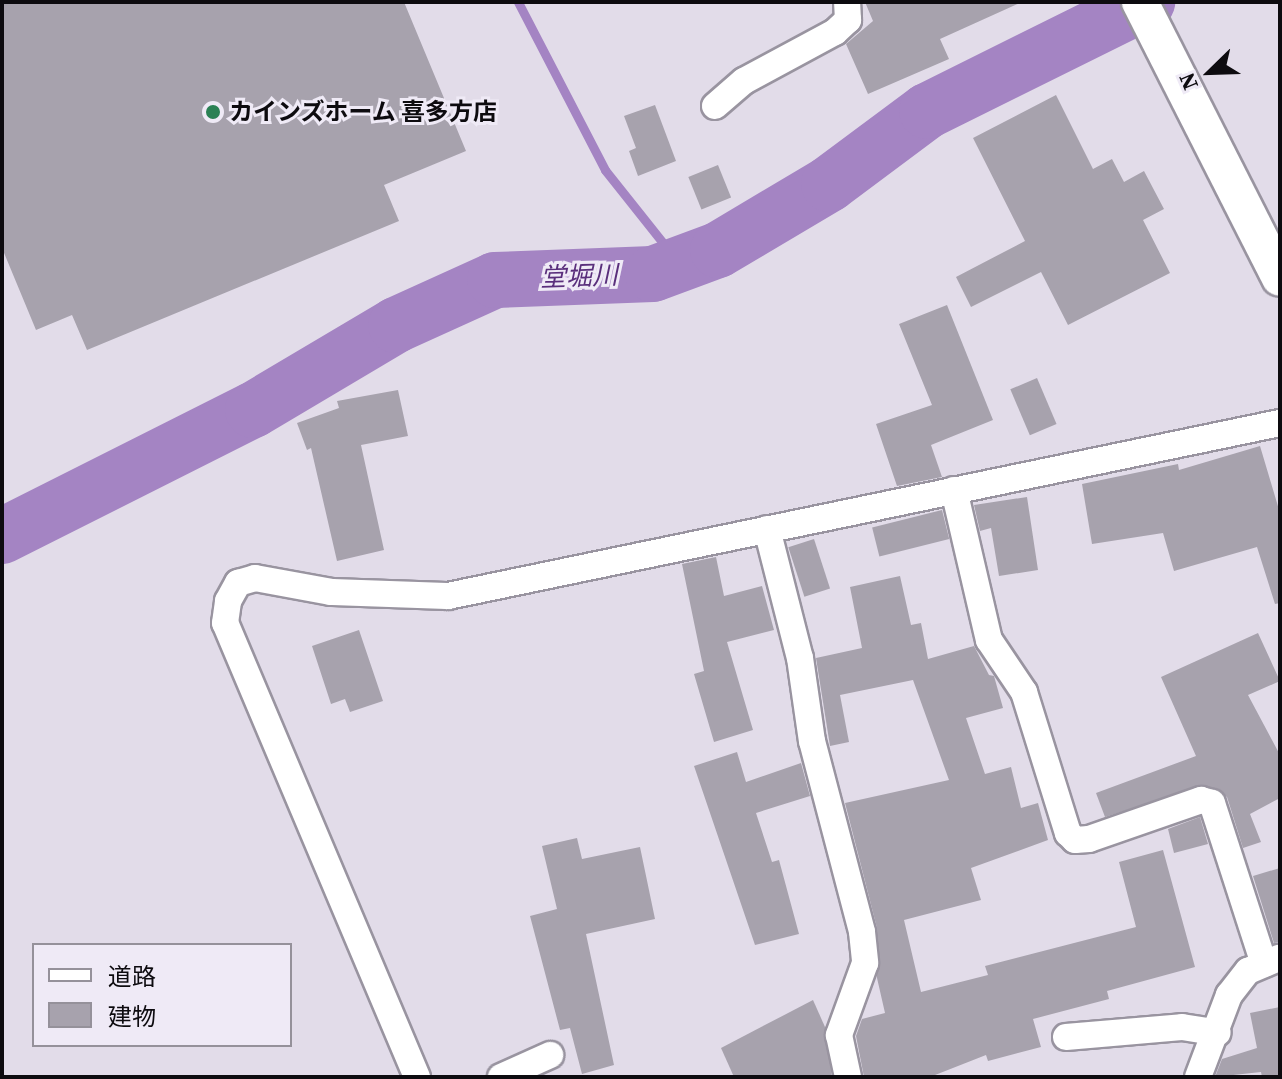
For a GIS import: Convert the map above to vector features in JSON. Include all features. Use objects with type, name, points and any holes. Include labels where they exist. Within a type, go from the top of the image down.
[{"type":"street","points":[[715,106],[744,81],[835,32],[848,20],[847,2]]},
{"type":"street","points":[[1147,15],[1280,278]]},
{"type":"street","points":[[417,1077],[225,623],[228,601],[238,583],[255,578],[331,592],[448,596],[1280,423]]},
{"type":"street","points":[[954,490],[989,640],[1024,692],[1068,833],[1075,840],[1089,839],[1201,800],[1212,803],[1272,960],[1248,971],[1229,995],[1218,1033],[1198,1077]]},
{"type":"street","points":[[767,529],[800,658],[812,741],[862,932],[862,978],[839,1035],[848,1077]]},
{"type":"street","points":[[1066,1037],[1182,1027],[1218,1033]]},
{"type":"street","points":[[501,1077],[550,1055]]},
{"type":"building","points":[[2,2],[404,2],[466,151],[384,185],[399,221],[87,350],[72,315],[36,330],[2,248]]},
{"type":"building","points":[[865,2],[1022,2],[940,39],[949,59],[868,94],[846,44],[873,21]]},
{"type":"building","points":[[1056,95],[1093,169],[1112,159],[1124,182],[1144,171],[1164,209],[1143,220],[1170,273],[1068,325],[1041,272],[971,307],[956,277],[1025,241],[973,138]]},
{"type":"building","points":[[655,105],[676,161],[638,176],[629,151],[636,148],[624,116]]},
{"type":"building","points":[[718,165],[731,197],[701,209],[688,177]]},
{"type":"building","points":[[947,305],[993,420],[931,445],[942,477],[897,486],[876,424],[932,405],[899,324]]},
{"type":"building","points":[[1037,378],[1057,424],[1030,435],[1010,389]]},
{"type":"building","points":[[398,390],[408,436],[361,445],[384,550],[337,561],[311,448],[307,450],[297,423],[339,408],[337,401]]},
{"type":"building","points":[[1260,446],[1280,513],[1280,603],[1275,604],[1257,547],[1174,571],[1163,533],[1092,544],[1082,484],[1178,464],[1179,470]]},
{"type":"building","points":[[1027,497],[1038,570],[999,576],[991,528],[980,531],[974,505]]},
{"type":"building","points":[[942,510],[949,539],[879,557],[872,527]]},
{"type":"building","points":[[814,539],[830,588],[804,597],[788,547]]},
{"type":"building","points":[[716,557],[724,596],[762,586],[774,630],[727,642],[753,730],[714,742],[694,674],[704,671],[682,564]]},
{"type":"building","points":[[900,576],[911,625],[921,623],[928,659],[974,646],[989,675],[994,676],[1003,708],[966,718],[985,774],[1011,767],[1021,808],[1038,803],[1048,840],[971,868],[981,900],[904,920],[921,992],[988,975],[985,966],[1136,927],[1119,862],[1163,850],[1195,967],[1107,991],[1109,999],[1033,1019],[1041,1047],[988,1061],[986,1055],[930,1077],[864,1077],[856,1036],[862,1019],[885,1013],[877,978],[877,928],[845,803],[949,780],[913,680],[840,695],[849,742],[830,746],[816,658],[862,648],[850,587]]},
{"type":"building","points":[[359,630],[383,701],[350,712],[345,699],[331,704],[312,646]]},
{"type":"building","points":[[1258,633],[1280,681],[1248,695],[1280,755],[1280,798],[1250,814],[1261,842],[1243,848],[1227,797],[1205,785],[1105,817],[1096,793],[1196,756],[1161,677]]},
{"type":"building","points":[[737,752],[746,782],[801,763],[810,796],[756,813],[772,862],[779,860],[799,934],[755,945],[694,766]]},
{"type":"building","points":[[1200,817],[1208,844],[1174,853],[1168,829]]},
{"type":"building","points":[[577,838],[582,859],[640,847],[655,919],[586,934],[614,1065],[582,1074],[570,1028],[560,1030],[530,916],[557,909],[542,846]]},
{"type":"building","points":[[1280,868],[1280,942],[1274,943],[1253,876]]},
{"type":"building","points":[[813,1000],[825,1027],[832,1077],[734,1077],[721,1048]]},
{"type":"building","points":[[1280,1007],[1280,1077],[1262,1077],[1261,1072],[1215,1077],[1222,1059],[1257,1048],[1250,1013]]},
{"type":"waterway","points":[[518,2],[605,170],[679,263]]},
{"type":"waterway","name":"堂堀川","points":[[2,536],[253,410],[396,325],[495,280],[653,274],[718,250],[829,184],[927,111],[1147,2]]},
{"type":"place","name":"カインズホーム 喜多方店","points":[[213,112]]}]
